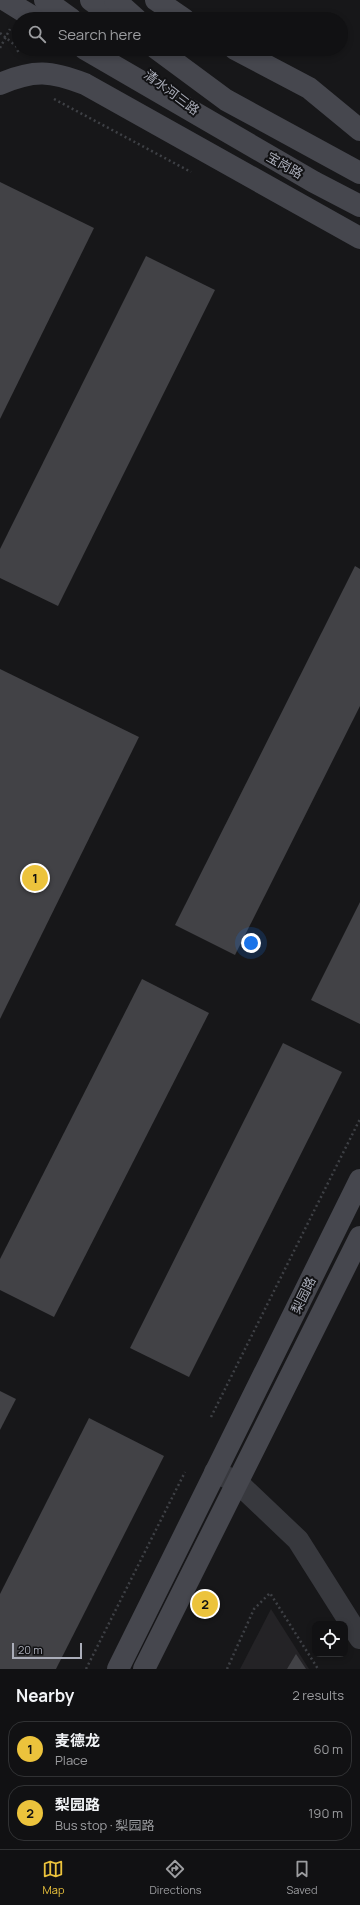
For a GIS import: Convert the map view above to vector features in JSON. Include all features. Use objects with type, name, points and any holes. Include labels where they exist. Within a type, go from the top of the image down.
[{"type":"street","points":[[5,0],[25,12]]},
{"type":"street","points":[[45,0],[61,12]]},
{"type":"street","points":[[91,0],[107,12]]},
{"type":"street","points":[[115,0],[128,12]]},
{"type":"street","points":[[156,0],[174,12]]},
{"type":"street","points":[[98,56],[211,122]]},
{"type":"street","name":"清水河三路","points":[[122,56],[211,122]]},
{"type":"street","name":"清水河三路","points":[[166,56],[226,100]]},
{"type":"street","points":[[177,56],[226,100],[360,173]]},
{"type":"street","points":[[248,56],[309,88],[360,130]]},
{"type":"street","points":[[0,84],[16,77],[40,73],[62,75],[85,84],[360,238]]},
{"type":"street","name":"宝岗路","points":[[211,122],[314,182],[360,206]]},
{"type":"street","name":"梨园路","points":[[118,1669],[360,1180]]},
{"type":"street","name":"梨园路","points":[[144,1669],[360,1237]]},
{"type":"street","points":[[215,1472],[237,1482],[298,1540],[360,1638]]},
{"type":"path","points":[[47,98],[54,99],[196,174]]},
{"type":"path","points":[[211,1418],[360,1119]]},
{"type":"path","points":[[86,1669],[185,1472]]},
{"type":"path","points":[[227,1669],[254,1609],[270,1594],[318,1669]]},
{"type":"shaded area","points":[[271,1609],[309,1669],[240,1669]]},
{"type":"building","points":[[0,182],[94,228],[0,419]]},
{"type":"building","points":[[146,256],[215,290],[58,606],[0,578],[0,549]]},
{"type":"building","points":[[355,566],[360,569],[360,706],[235,955],[175,925]]},
{"type":"building","points":[[0,669],[139,737],[0,1019]]},
{"type":"building","points":[[360,902],[360,1024],[311,1000]]},
{"type":"building","points":[[142,979],[209,1013],[54,1317],[0,1290],[0,1259]]},
{"type":"building","points":[[283,1043],[342,1072],[189,1377],[130,1348]]},
{"type":"building","points":[[0,1391],[16,1399],[0,1430]]},
{"type":"building","points":[[89,1418],[164,1456],[56,1669],[0,1669],[0,1594]]},
{"type":"building","points":[[296,1654],[306,1669],[287,1669]]},
{"type":"place","name":"麦德龙","points":[[35,878]]},
{"type":"place","name":"梨园路","points":[[205,1604]]}]
